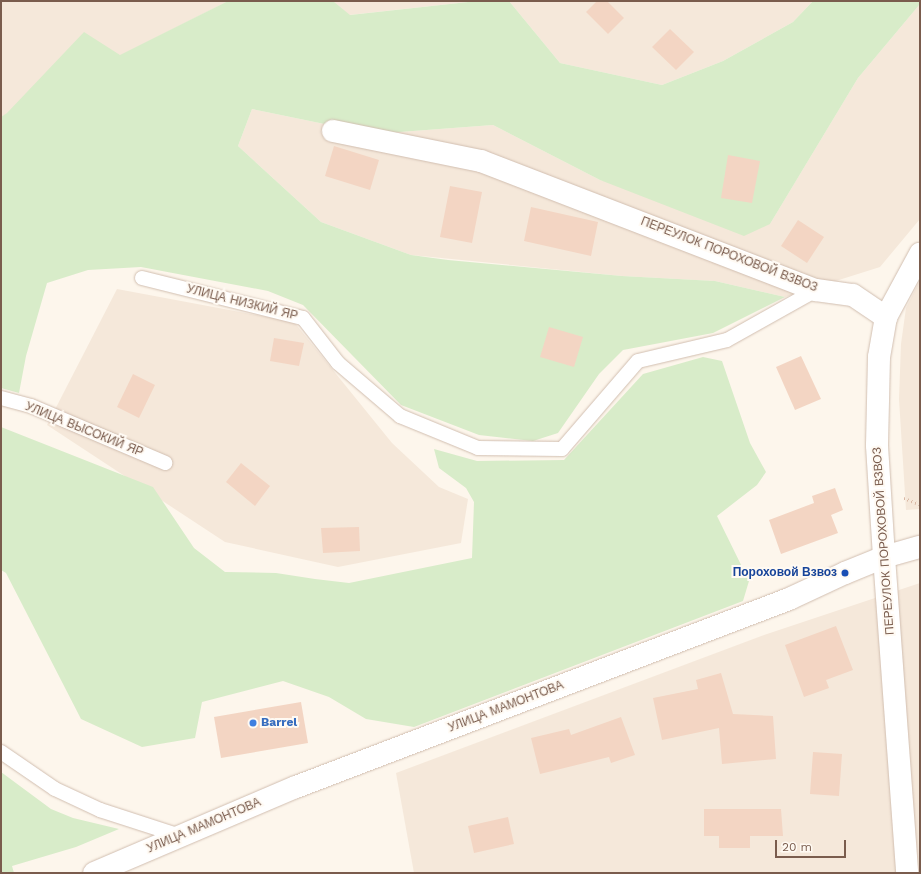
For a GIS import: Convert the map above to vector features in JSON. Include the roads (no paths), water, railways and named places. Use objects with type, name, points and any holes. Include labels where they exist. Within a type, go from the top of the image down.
[{"type":"street","name":"ПЕРЕУЛОК ПОРОХОВОЙ ВЗВОЗ","points":[[333,131],[481,161],[816,290],[853,295],[886,317],[879,357],[877,445],[907,873]]},
{"type":"street","points":[[886,317],[920,254]]},
{"type":"street","name":"УЛИЦА МАМОНТОВА","points":[[94,873],[296,787],[789,599],[845,572],[884,557],[920,547]]},
{"type":"lane","name":"УЛИЦА НИЗКИЙ ЯР","points":[[142,278],[303,318],[338,363],[400,416],[478,448],[562,449],[638,361],[727,340],[816,290]]},
{"type":"lane","name":"УЛИЦА ВЫСОКИЙ ЯР","points":[[1,398],[31,406],[165,463]]},
{"type":"lane","points":[[1,752],[61,792],[100,810],[180,836]]},
{"type":"place","name":"Пороховой Взвоз","points":[[845,573]]},
{"type":"place","name":"Barrel","points":[[253,723]]}]
